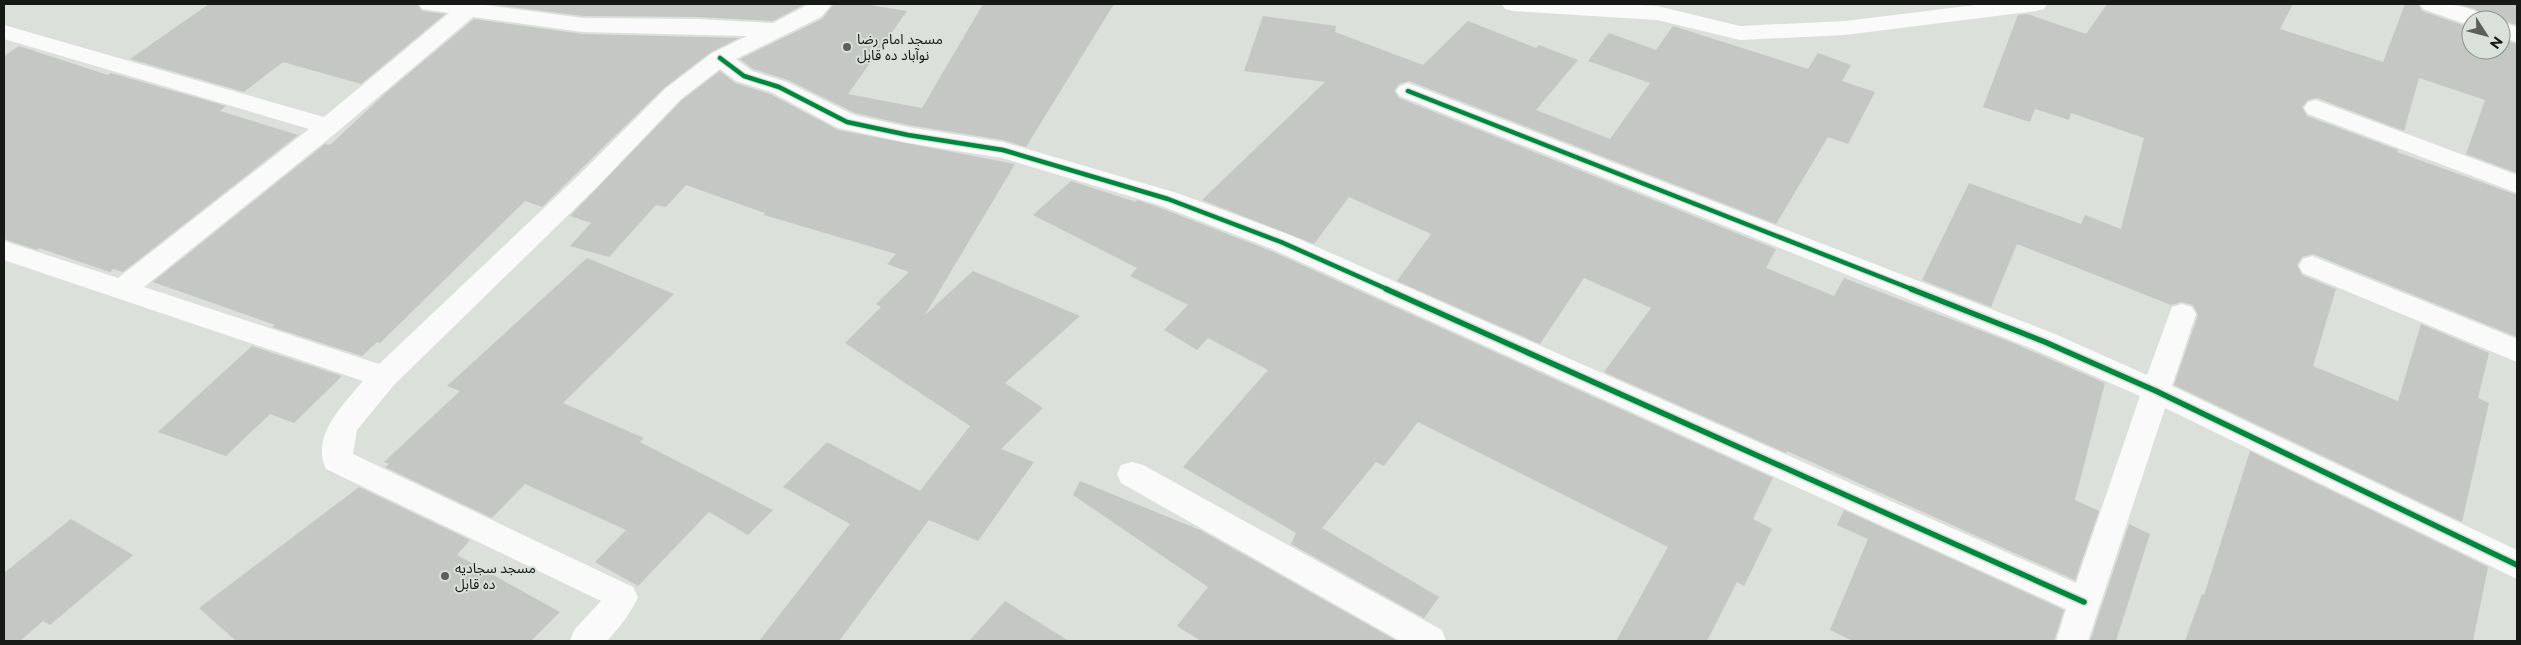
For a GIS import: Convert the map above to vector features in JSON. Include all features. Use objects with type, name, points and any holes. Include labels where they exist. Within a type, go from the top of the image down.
[{"type":"street","points":[[430,4],[583,25],[697,26],[775,30]]},
{"type":"street","points":[[586,641],[616,608],[622,597],[337,460],[340,434],[344,423],[384,377],[588,181],[673,94],[720,58],[813,12],[821,4]]},
{"type":"street","points":[[1513,4],[1653,7],[1740,34],[1845,28],[2036,4]]},
{"type":"street","points":[[2431,4],[2461,15]]},
{"type":"street","points":[[123,288],[328,126],[467,10]]},
{"type":"street","points":[[4,32],[328,126]]},
{"type":"street","points":[[720,58],[744,76],[779,88],[847,122],[908,135],[1003,150],[1168,199],[1281,242],[2084,602]]},
{"type":"street","points":[[1408,91],[2045,342],[2156,391],[2517,565]]},
{"type":"street","points":[[2316,108],[2517,184]]},
{"type":"street","points":[[4,250],[123,288],[384,377]]},
{"type":"street","points":[[2312,266],[2517,351]]},
{"type":"street","points":[[2072,641],[2182,314]]},
{"type":"street","points":[[1132,474],[1430,641]]},
{"type":"building","points":[[209,4],[417,4],[422,11],[445,14],[361,84],[283,62],[244,92],[130,59]]},
{"type":"building","points":[[489,4],[805,4],[773,21],[697,17],[583,16]]},
{"type":"building","points":[[834,4],[864,4],[907,11],[848,94],[922,108],[983,4],[1114,4],[1026,147],[1003,140],[908,125],[855,113],[788,80],[753,69],[740,59],[822,19]]},
{"type":"building","points":[[2107,4],[2293,4],[2280,29],[2383,62],[2405,4],[2418,4],[2422,11],[2461,25],[2461,60],[2511,60],[2511,42],[2517,44],[2517,173],[2466,154],[2485,100],[2419,78],[2404,131],[2317,98],[2308,100],[2302,107],[2307,116],[2398,150],[2397,152],[2517,195],[2517,337],[2313,254],[2302,257],[2297,265],[2302,275],[2336,289],[2313,366],[2398,401],[2421,324],[2489,353],[2478,398],[2489,403],[2462,522],[2174,385],[2198,315],[2193,305],[2181,302],[2171,305],[2017,244],[1991,307],[1922,280],[1969,183],[2081,224],[2085,215],[2121,229],[2144,138],[2071,113],[2069,120],[2035,109],[2030,122],[1983,107],[2018,15],[2027,14],[2086,34]]},
{"type":"building","points":[[2456,4],[2517,4],[2517,25],[2511,23],[2511,10],[2475,9]]},
{"type":"building","points":[[1263,16],[1336,26],[1335,32],[1423,65],[1468,21],[1536,48],[1539,45],[1578,60],[1536,110],[1610,139],[1650,83],[1588,61],[1609,33],[1656,50],[1673,26],[1808,69],[1818,53],[1851,65],[1842,81],[1875,92],[1848,144],[1828,137],[1776,224],[1409,81],[1399,84],[1394,91],[1399,98],[1776,249],[1766,268],[1834,296],[1844,278],[2013,343],[2105,383],[2075,500],[2099,511],[2075,580],[1787,451],[1786,453],[1604,372],[1651,308],[1584,278],[1540,344],[1397,281],[1431,234],[1349,197],[1314,244],[1202,200],[1325,82],[1244,71]]},
{"type":"building","points":[[474,19],[583,34],[739,38],[711,52],[664,88],[542,207],[525,201],[380,343],[377,342],[362,356],[272,327],[275,325],[153,282],[325,144],[330,145],[388,91]]},
{"type":"building","points":[[19,46],[108,75],[111,73],[226,106],[220,111],[298,135],[123,272],[113,269],[110,272],[39,248],[37,250],[4,239],[4,56]]},
{"type":"building","points":[[720,71],[735,83],[770,94],[838,130],[1015,164],[925,315],[973,271],[1080,316],[1005,383],[1043,408],[1001,449],[1034,462],[978,541],[929,520],[839,641],[759,641],[850,524],[783,487],[827,442],[920,491],[970,426],[845,343],[881,307],[876,304],[909,272],[887,264],[896,254],[764,215],[765,213],[686,185],[666,207],[656,205],[609,257],[570,246],[591,223],[570,216],[682,100]]},
{"type":"building","points":[[1071,181],[1136,202],[1137,200],[1158,207],[1271,251],[1773,478],[1753,519],[1772,529],[1744,586],[1737,582],[1707,641],[1616,641],[1668,547],[1418,422],[1384,466],[1376,462],[1322,528],[1439,597],[1424,618],[1291,544],[1296,533],[1183,467],[1268,370],[1208,338],[1197,350],[1164,330],[1188,305],[1130,276],[1137,268],[1033,215]]},
{"type":"building","points":[[587,258],[674,294],[563,403],[644,438],[640,442],[773,510],[748,535],[709,512],[638,586],[595,562],[626,530],[525,484],[492,518],[385,467],[389,464],[384,462],[460,391],[447,386]]},
{"type":"building","points":[[252,346],[342,376],[294,423],[270,414],[226,456],[158,432]]},
{"type":"building","points":[[2250,451],[2488,567],[2473,641],[2185,641],[2202,594],[2204,595]]},
{"type":"building","points":[[1080,481],[1200,530],[1397,641],[1201,641],[1177,626],[1208,587],[1073,495]]},
{"type":"building","points":[[359,487],[470,540],[457,555],[560,612],[531,641],[236,641],[199,608]]},
{"type":"building","points":[[1844,510],[2064,610],[2054,641],[1853,641],[1830,630],[1868,539],[1837,525]]},
{"type":"building","points":[[71,519],[133,555],[50,625],[43,621],[20,641],[4,641],[4,573]]},
{"type":"building","points":[[2129,524],[2150,534],[2116,641],[2090,641]]},
{"type":"building","points":[[1005,601],[1069,641],[969,641]]},
{"type":"cycle path","points":[[720,58],[744,76],[779,87],[847,122],[908,135],[1003,150],[1168,199],[1281,242],[2084,602]]},
{"type":"cycle path","points":[[1408,91],[2045,342],[2156,391],[2517,565]]},
{"type":"place","name":"مسجد امام رضا نوآباد ده قابل","points":[[847,47]]},
{"type":"place","name":"مسجد سجادیه ده قابل","points":[[445,576]]}]
